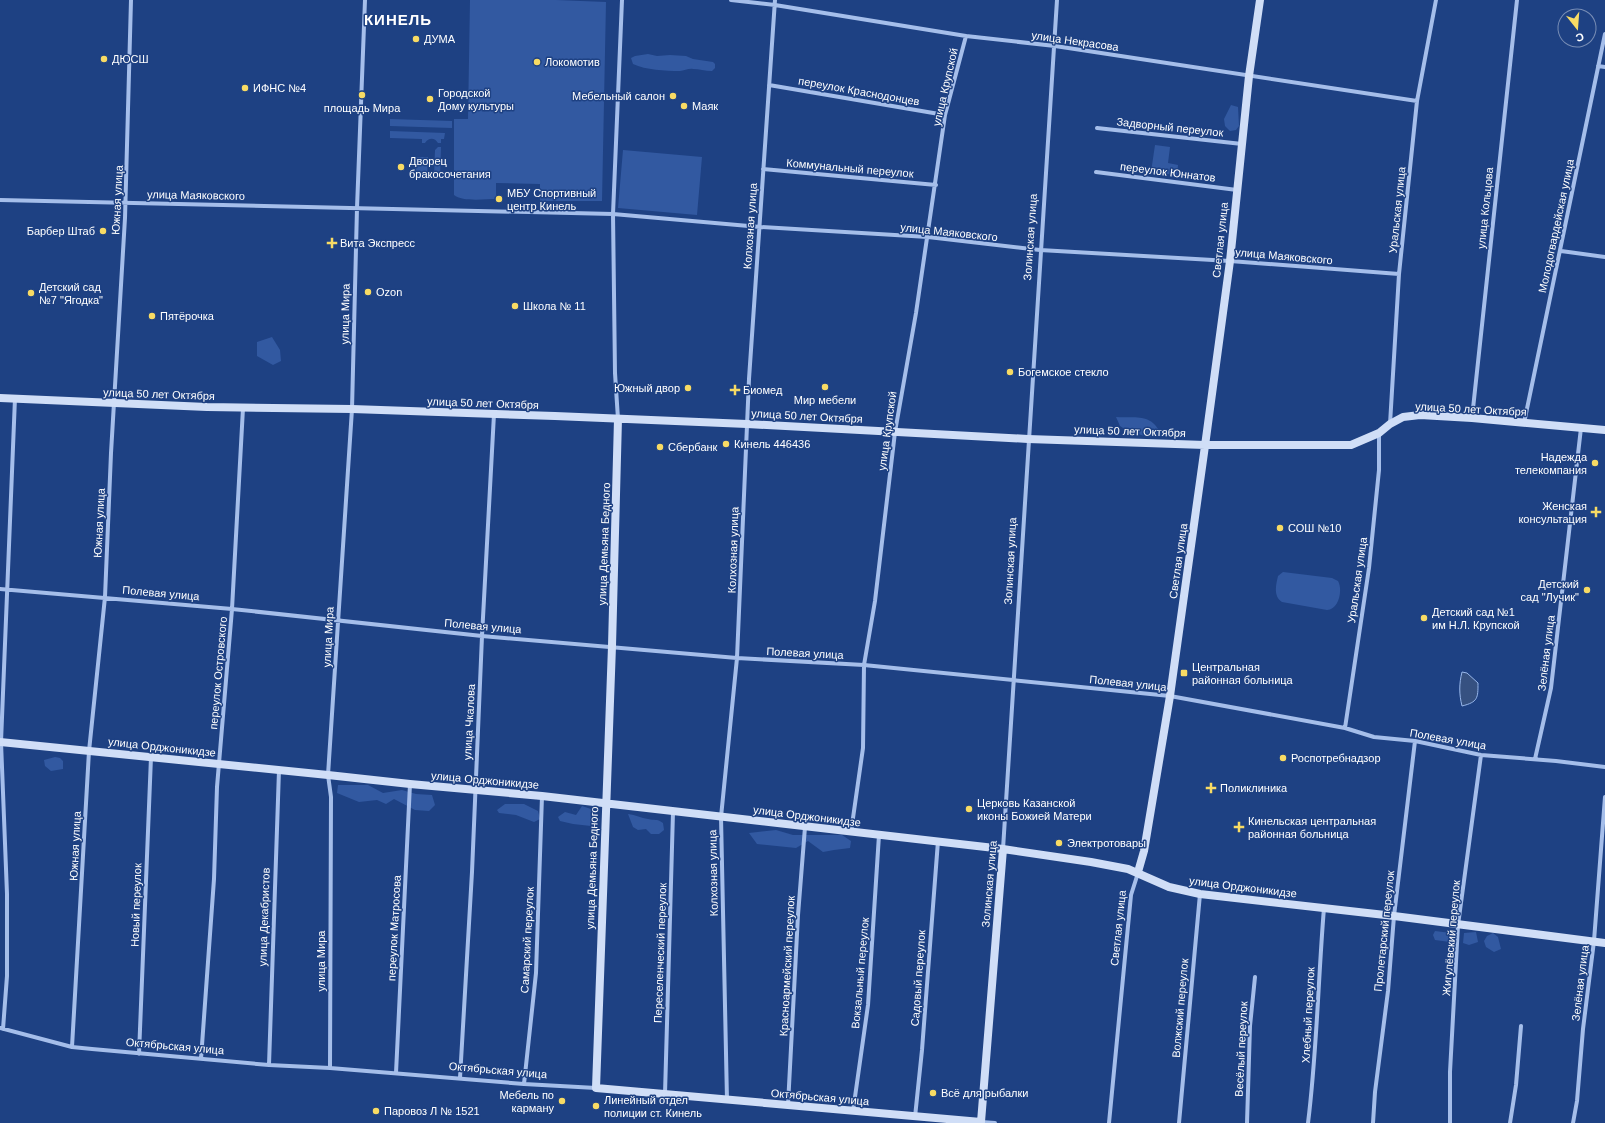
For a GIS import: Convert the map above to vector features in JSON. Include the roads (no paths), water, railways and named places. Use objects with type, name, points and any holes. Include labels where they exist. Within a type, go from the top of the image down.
[{"type":"main road","name":"Светлая улица","points":[[1138,872],[1144,852],[1170,696],[1230,260],[1249,76],[1260,0]]},
{"type":"main road","name":"улица 50 лет Октября","points":[[0,398],[243,408],[352,409],[494,414],[747,424],[1028,439],[1205,444],[1351,444],[1362,441],[1379,433],[1390,424],[1403,417],[1420,415],[1472,418],[1605,430]]},
{"type":"main road","name":"улица Демьяна Бедного","points":[[596,1088],[605,803],[612,646],[618,419]]},
{"type":"main road","name":"улица Орджоникидзе","points":[[0,742],[542,796],[1003,849],[1091,862],[1138,872],[1169,887],[1200,894],[1394,916],[1605,943]]},
{"type":"main road","name":"Золинская улица","points":[[981,1122],[1003,849]]},
{"type":"main road","name":"Октябрьская улица","points":[[596,1088],[981,1122]]},
{"type":"street","name":"Южная улица","points":[[72,1047],[89,751],[105,598],[111,453],[126,203],[131,0]]},
{"type":"street","name":"улица Мира","points":[[330,1068],[331,798],[328,775],[352,409],[357,208],[365,0]]},
{"type":"street","name":"улица Демьяна Бедного","points":[[618,419],[615,373],[613,214],[618,125],[622,0]]},
{"type":"street","name":"улица Некрасова","points":[[731,0],[775,5],[966,36],[1055,46],[1417,101]]},
{"type":"street","name":"Колхозная улица","points":[[727,1100],[721,816],[737,658],[747,424],[775,0]]},
{"type":"street","name":"Золинская улица","points":[[1003,849],[1057,0]]},
{"type":"street","name":"Уральская улица","points":[[1390,424],[1399,274],[1417,101],[1436,0]]},
{"type":"street","name":"улица Кольцова","points":[[1472,418],[1516,0]]},
{"type":"street","name":"Молодогвардейская улица","points":[[1524,423],[1605,34]]},
{"type":"street","name":"улица Крупской","points":[[851,832],[864,748],[864,665],[875,601],[895,432],[928,237],[945,115],[966,36]]},
{"type":"street","points":[[1598,66],[1605,67]]},
{"type":"street","name":"переулок Краснодонцев","points":[[769,85],[945,115]]},
{"type":"street","name":"Задворный переулок","points":[[1097,128],[1242,144]]},
{"type":"street","name":"Коммунальный переулок","points":[[763,169],[936,185]]},
{"type":"street","name":"переулок Юннатов","points":[[1096,172],[1237,190]]},
{"type":"street","name":"улица Маяковского","points":[[0,200],[613,214],[760,227],[928,237],[1040,250],[1230,260],[1399,274]]},
{"type":"street","points":[[1561,250],[1605,257]]},
{"type":"street","points":[[1,1029],[7,976],[7,894],[0,742],[15,398]]},
{"type":"street","name":"переулок Островского","points":[[201,1059],[214,879],[220,764],[232,609],[243,408]]},
{"type":"street","name":"улица Чкалова","points":[[460,1078],[476,790],[482,636],[494,414]]},
{"type":"street","name":"Зелёная улица","points":[[1535,759],[1551,688],[1581,428]]},
{"type":"street","name":"Уральская улица","points":[[1345,728],[1369,568],[1379,470],[1379,433]]},
{"type":"street","name":"Полевая улица","points":[[0,589],[232,609],[482,636],[612,646],[737,658],[864,665],[1170,696],[1345,728],[1374,737],[1415,741],[1480,755],[1556,760],[1605,767]]},
{"type":"street","name":"Пролетарский переулок","points":[[1373,1123],[1375,1092],[1388,991],[1394,916],[1415,741]]},
{"type":"street","name":"Жигулёвский переулок","points":[[1450,1123],[1450,1072],[1458,925],[1480,755]]},
{"type":"street","name":"Новый переулок","points":[[139,1054],[151,757]]},
{"type":"street","name":"улица Декабристов","points":[[269,1065],[279,770]]},
{"type":"street","name":"переулок Матросова","points":[[396,1073],[410,784]]},
{"type":"street","name":"Самарский переулок","points":[[524,1084],[536,973],[542,796]]},
{"type":"street","name":"Зелёная улица","points":[[1574,1123],[1583,1029],[1594,942],[1605,797]]},
{"type":"street","name":"Переселенческий переулок","points":[[665,1094],[673,812]]},
{"type":"street","name":"Красноармейский переулок","points":[[788,1105],[798,915],[805,827]]},
{"type":"street","name":"Вокзальный переулок","points":[[853,1111],[868,1005],[879,835]]},
{"type":"street","name":"Садовый переулок","points":[[916,1117],[938,841]]},
{"type":"street","name":"Светлая улица","points":[[1109,1123],[1131,895],[1138,872]]},
{"type":"street","name":"Волжский переулок","points":[[1179,1123],[1200,894]]},
{"type":"street","name":"Хлебный переулок","points":[[1308,1123],[1314,1075],[1320,950],[1324,908]]},
{"type":"street","name":"Весёлый переулок","points":[[1247,1123],[1250,1026],[1255,977]]},
{"type":"street","points":[[1510,1123],[1516,1085],[1521,1026]]},
{"type":"street","name":"Октябрьская улица","points":[[1,1029],[72,1047],[139,1054],[524,1084],[596,1088]]},
{"type":"street","name":"Октябрьская улица","points":[[981,1122],[995,1123]]},
{"type":"place","name":"ДУМА","points":[[416,39]]},
{"type":"place","name":"ДЮСШ","points":[[104,59]]},
{"type":"place","name":"Локомотив","points":[[537,62]]},
{"type":"place","name":"ИФНС №4","points":[[245,88]]},
{"type":"place","name":"площадь Мира","points":[[362,95]]},
{"type":"place","name":"Мебельный салон","points":[[673,96]]},
{"type":"place","name":"Городской Дому культуры","points":[[430,99]]},
{"type":"place","name":"Маяк","points":[[684,106]]},
{"type":"place","name":"Дворец бракосочетания","points":[[401,167]]},
{"type":"place","name":"МБУ Спортивный центр Кинель","points":[[499,199]]},
{"type":"place","name":"Барбер Штаб","points":[[103,231]]},
{"type":"place","name":"Вита Экспресс","points":[[332,243]]},
{"type":"place","name":"Ozon","points":[[368,292]]},
{"type":"place","name":"Детский сад №7 \"Ягодка\"","points":[[31,293]]},
{"type":"place","name":"Школа № 11","points":[[515,306]]},
{"type":"place","name":"Пятёрочка","points":[[152,316]]},
{"type":"place","name":"Богемское стекло","points":[[1010,372]]},
{"type":"place","name":"Мир мебели","points":[[825,387]]},
{"type":"place","name":"Южный двор","points":[[688,388]]},
{"type":"place","name":"Биомед","points":[[735,390]]},
{"type":"place","name":"Кинель 446436","points":[[726,444]]},
{"type":"place","name":"Сбербанк","points":[[660,447]]},
{"type":"place","name":"Надежда телекомпания","points":[[1595,463]]},
{"type":"place","name":"Женская консультация","points":[[1596,512]]},
{"type":"place","name":"СОШ №10","points":[[1280,528]]},
{"type":"place","name":"Детский сад \"Лучик\"","points":[[1587,590]]},
{"type":"place","name":"Детский сад №1 им Н.Л. Крупской","points":[[1424,618]]},
{"type":"place","name":"Центральная районная больница","points":[[1184,673]]},
{"type":"place","name":"Роспотребнадзор","points":[[1283,758]]},
{"type":"place","name":"Поликлиника","points":[[1211,788]]},
{"type":"place","name":"Церковь Казанской иконы Божией Матери","points":[[969,809]]},
{"type":"place","name":"Кинельская центральная районная больница","points":[[1239,827]]},
{"type":"place","name":"Электротовары","points":[[1059,843]]},
{"type":"place","name":"Всё для рыбалки","points":[[933,1093]]},
{"type":"place","name":"Мебель по карману","points":[[562,1101]]},
{"type":"place","name":"Линейный отдел полиции ст. Кинель","points":[[596,1106]]},
{"type":"place","name":"Паровоз Л № 1521","points":[[376,1111]]},
{"type":"district","name":"КИНЕЛЬ","points":[[398,20]]}]
